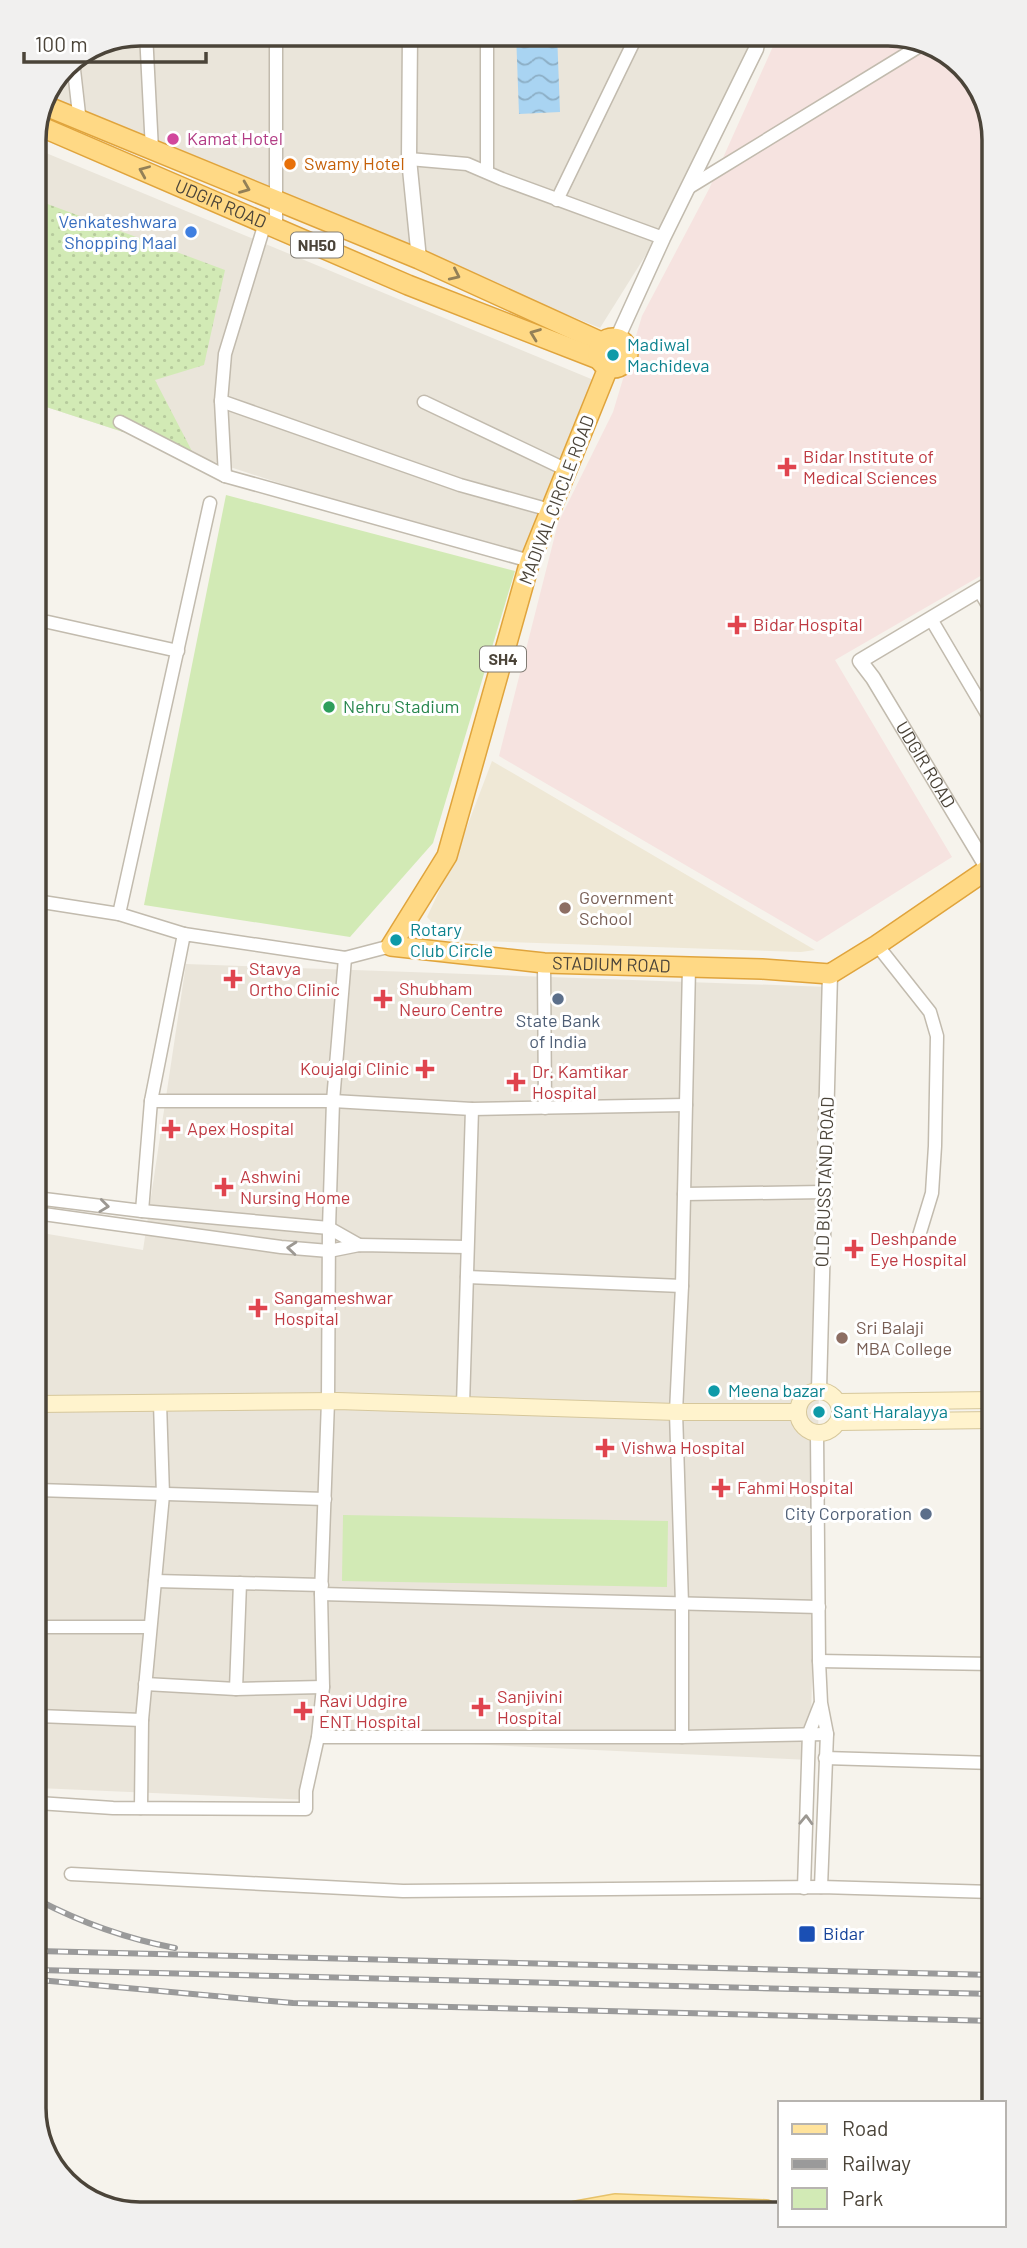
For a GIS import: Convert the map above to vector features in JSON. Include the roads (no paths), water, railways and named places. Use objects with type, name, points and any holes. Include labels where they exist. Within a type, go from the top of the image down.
[{"type":"highway","name":"UDGIR ROAD","points":[[51,108],[419,259],[606,352]]},
{"type":"highway","name":"UDGIR ROAD","points":[[47,129],[408,285],[606,352]]},
{"type":"highway","name":"MADIVAL CIRCLE ROAD","points":[[391,946],[447,856],[530,561],[567,470],[606,352]]},
{"type":"highway","points":[[830,974],[982,876]]},
{"type":"highway","name":"STADIUM ROAD","points":[[391,946],[544,963],[830,974]]},
{"type":"main road","points":[[819,1390],[831,1393],[839,1402],[841,1412],[838,1422],[829,1431],[817,1434],[802,1427],[796,1412],[803,1396],[819,1390]]},
{"type":"main road","points":[[839,1402],[982,1400]]},
{"type":"main road","points":[[46,1404],[328,1401],[676,1412],[796,1412]]},
{"type":"main road","points":[[838,1422],[982,1420]]},
{"type":"street","points":[[147,46],[152,150]]},
{"type":"street","points":[[225,476],[220,401],[225,354],[271,225],[276,201],[276,46]]},
{"type":"street","points":[[410,46],[409,159],[419,259]]},
{"type":"street","points":[[486,46],[487,172]]},
{"type":"street","points":[[557,200],[632,46]]},
{"type":"street","points":[[606,352],[757,46]]},
{"type":"street","points":[[688,188],[915,49]]},
{"type":"street","points":[[74,72],[82,144]]},
{"type":"street","points":[[409,159],[467,164],[663,238]]},
{"type":"street","points":[[220,401],[460,485],[550,510]]},
{"type":"street","points":[[424,402],[567,470]]},
{"type":"street","points":[[120,422],[225,476],[530,561]]},
{"type":"street","points":[[119,914],[210,503]]},
{"type":"street","points":[[982,588],[931,618],[982,705]]},
{"type":"street","name":"UDGIR ROAD","points":[[931,618],[860,661],[982,858]]},
{"type":"street","points":[[48,622],[178,651]]},
{"type":"street","points":[[46,903],[119,914],[184,933],[345,958],[391,946]]},
{"type":"street","points":[[142,1211],[151,1101],[184,933]]},
{"type":"street","points":[[877,946],[930,1012],[937,1036],[932,1193],[918,1239]]},
{"type":"street","points":[[46,1803],[141,1808],[306,1809],[306,1791],[318,1737],[323,1687],[322,1590],[328,1401],[329,1228],[333,1101],[345,958]]},
{"type":"street","points":[[544,963],[545,1108]]},
{"type":"street","points":[[682,1737],[682,1604],[676,1412],[682,1286],[689,967]]},
{"type":"street","name":"OLD BUSSTAND ROAD","points":[[819,1390],[830,974]]},
{"type":"street","points":[[151,1101],[333,1101],[472,1109],[686,1105]]},
{"type":"street","points":[[463,1405],[472,1109]]},
{"type":"street","points":[[684,1194],[824,1192]]},
{"type":"street","points":[[46,1199],[329,1228],[359,1245]]},
{"type":"street","points":[[46,1214],[281,1247],[329,1251],[359,1245],[467,1247]]},
{"type":"street","points":[[467,1277],[682,1286]]},
{"type":"street","points":[[141,1808],[142,1720],[163,1495],[160,1403]]},
{"type":"street","points":[[817,1434],[819,1661],[821,1703],[827,1734],[821,1887]]},
{"type":"street","points":[[46,1490],[325,1499]]},
{"type":"street","points":[[155,1581],[240,1583],[322,1590],[819,1607]]},
{"type":"street","points":[[236,1689],[240,1583]]},
{"type":"street","points":[[46,1627],[150,1627]]},
{"type":"street","points":[[819,1661],[982,1664]]},
{"type":"street","points":[[145,1684],[236,1689],[323,1687]]},
{"type":"street","points":[[804,1888],[809,1733],[821,1703]]},
{"type":"street","points":[[46,1716],[142,1720]]},
{"type":"street","points":[[318,1737],[682,1737],[827,1734]]},
{"type":"street","points":[[825,1758],[982,1763]]},
{"type":"street","points":[[71,1874],[403,1891],[821,1887],[982,1892]]},
{"type":"water","points":[[516,46],[557,46],[560,112],[519,114]]},
{"type":"railway","points":[[46,1904],[105,1929],[175,1948]]},
{"type":"railway","points":[[46,1951],[982,1975]]},
{"type":"railway","points":[[46,1970],[982,1994]]},
{"type":"railway","points":[[46,1981],[293,2003],[982,2021]]},
{"type":"place","name":"Kamat Hotel","points":[[173,139]]},
{"type":"place","name":"Swamy Hotel","points":[[290,164]]},
{"type":"place","name":"Venkateshwara Shopping Maal","points":[[191,232]]},
{"type":"place","name":"Madiwal Machideva","points":[[613,355]]},
{"type":"place","name":"Bidar Institute of Medical Sciences","points":[[787,467]]},
{"type":"place","name":"Bidar Hospital","points":[[737,625]]},
{"type":"place","name":"Nehru Stadium","points":[[329,707]]},
{"type":"place","name":"Government School","points":[[565,908]]},
{"type":"place","name":"Rotary Club Circle","points":[[396,940]]},
{"type":"place","name":"Stavya Ortho Clinic","points":[[233,979]]},
{"type":"place","name":"Shubham Neuro Centre","points":[[383,999]]},
{"type":"place","name":"State Bank of India","points":[[558,999]]},
{"type":"place","name":"Koujalgi Clinic","points":[[425,1069]]},
{"type":"place","name":"Dr. Kamtikar Hospital","points":[[516,1082]]},
{"type":"place","name":"Apex Hospital","points":[[171,1129]]},
{"type":"place","name":"Ashwini Nursing Home","points":[[224,1187]]},
{"type":"place","name":"Deshpande Eye Hospital","points":[[854,1249]]},
{"type":"place","name":"Sangameshwar Hospital","points":[[258,1308]]},
{"type":"place","name":"Sri Balaji MBA College","points":[[842,1338]]},
{"type":"place","name":"Meena bazar","points":[[714,1391]]},
{"type":"place","name":"Sant Haralayya","points":[[819,1412]]},
{"type":"place","name":"Vishwa Hospital","points":[[605,1448]]},
{"type":"place","name":"Fahmi Hospital","points":[[721,1488]]},
{"type":"place","name":"City Corporation","points":[[926,1514]]},
{"type":"place","name":"Sanjivini Hospital","points":[[481,1707]]},
{"type":"place","name":"Ravi Udgire ENT Hospital","points":[[303,1711]]},
{"type":"place","name":"Bidar","points":[[807,1934]]}]
